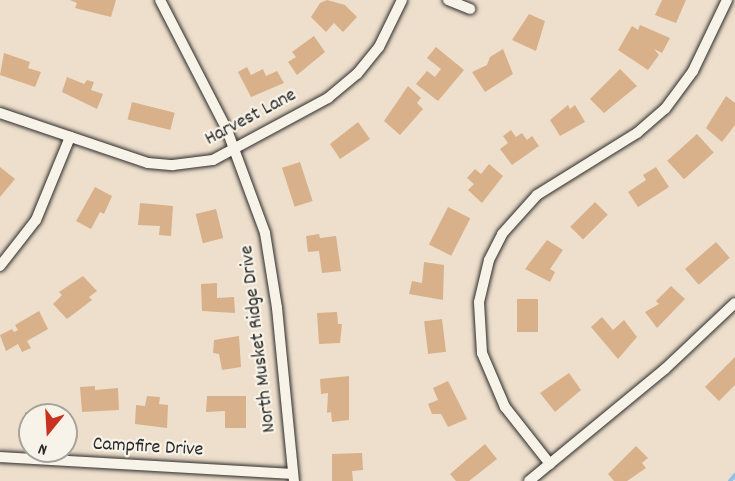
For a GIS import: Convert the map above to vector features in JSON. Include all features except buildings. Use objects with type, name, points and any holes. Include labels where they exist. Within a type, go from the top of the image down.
[{"type":"street","name":"North Musket Ridge Drive","points":[[159,0],[236,150],[256,202],[272,272],[293,477]]},
{"type":"street","name":"Harvest Lane","points":[[0,113],[125,157],[163,165],[202,163],[236,150],[328,98],[357,74],[379,47],[402,0]]},
{"type":"street","points":[[448,0],[470,9]]},
{"type":"street","points":[[550,464],[505,407],[482,353],[478,311],[489,260],[507,228],[537,195],[637,134],[665,109],[693,71],[727,0]]},
{"type":"street","points":[[0,266],[36,220],[70,137]]},
{"type":"street","points":[[529,481],[665,369],[735,303]]},
{"type":"street","name":"Campfire Drive","points":[[0,457],[293,477]]},
{"type":"waterway","points":[[730,481],[735,475]]}]
